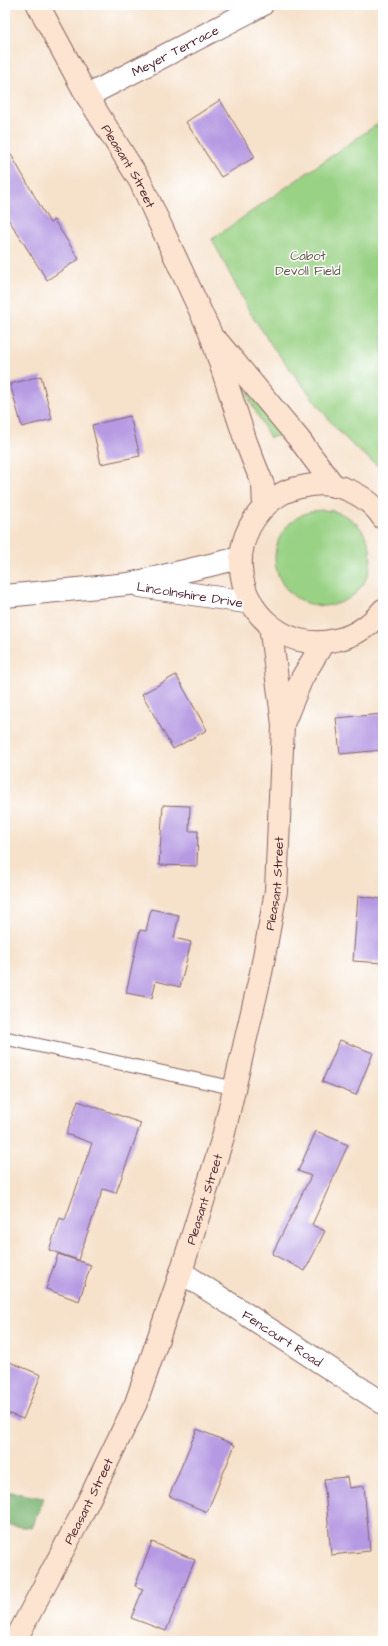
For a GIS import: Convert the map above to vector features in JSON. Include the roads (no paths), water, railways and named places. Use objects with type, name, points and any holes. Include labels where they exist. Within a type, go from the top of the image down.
[{"type":"main road","name":"Pleasant Street","points":[[38,5],[87,96],[140,181],[210,332],[246,442],[263,485],[264,507]]},
{"type":"main road","name":"Pleasant Street","points":[[210,332],[299,439],[334,486]]},
{"type":"main road","points":[[383,518],[369,502],[352,492],[334,486],[315,484],[296,488],[279,495],[264,507],[252,522],[244,539],[240,558],[241,577],[247,595],[252,604],[257,612],[270,625],[286,635],[304,642],[323,643],[342,639],[383,625]]},
{"type":"main road","points":[[360,632],[375,620],[383,610]]},
{"type":"main road","name":"Pleasant Street","points":[[15,1641],[80,1518],[136,1402],[181,1272],[223,1137],[261,973],[276,891],[283,725],[270,625]]},
{"type":"main road","name":"Pleasant Street","points":[[283,725],[302,678],[323,643]]},
{"type":"street","name":"Meyer Terrace","points":[[87,96],[262,5]]},
{"type":"street","name":"Lincolnshire Drive","points":[[5,596],[129,584],[240,558]]},
{"type":"street","name":"Lincolnshire Drive","points":[[129,584],[252,604]]},
{"type":"street","name":"Fencourt Road","points":[[181,1272],[383,1403]]},
{"type":"lane","points":[[5,1038],[234,1088]]},
{"type":"park label","name":"Cabot Devoll Field","points":[[308,262]]}]
